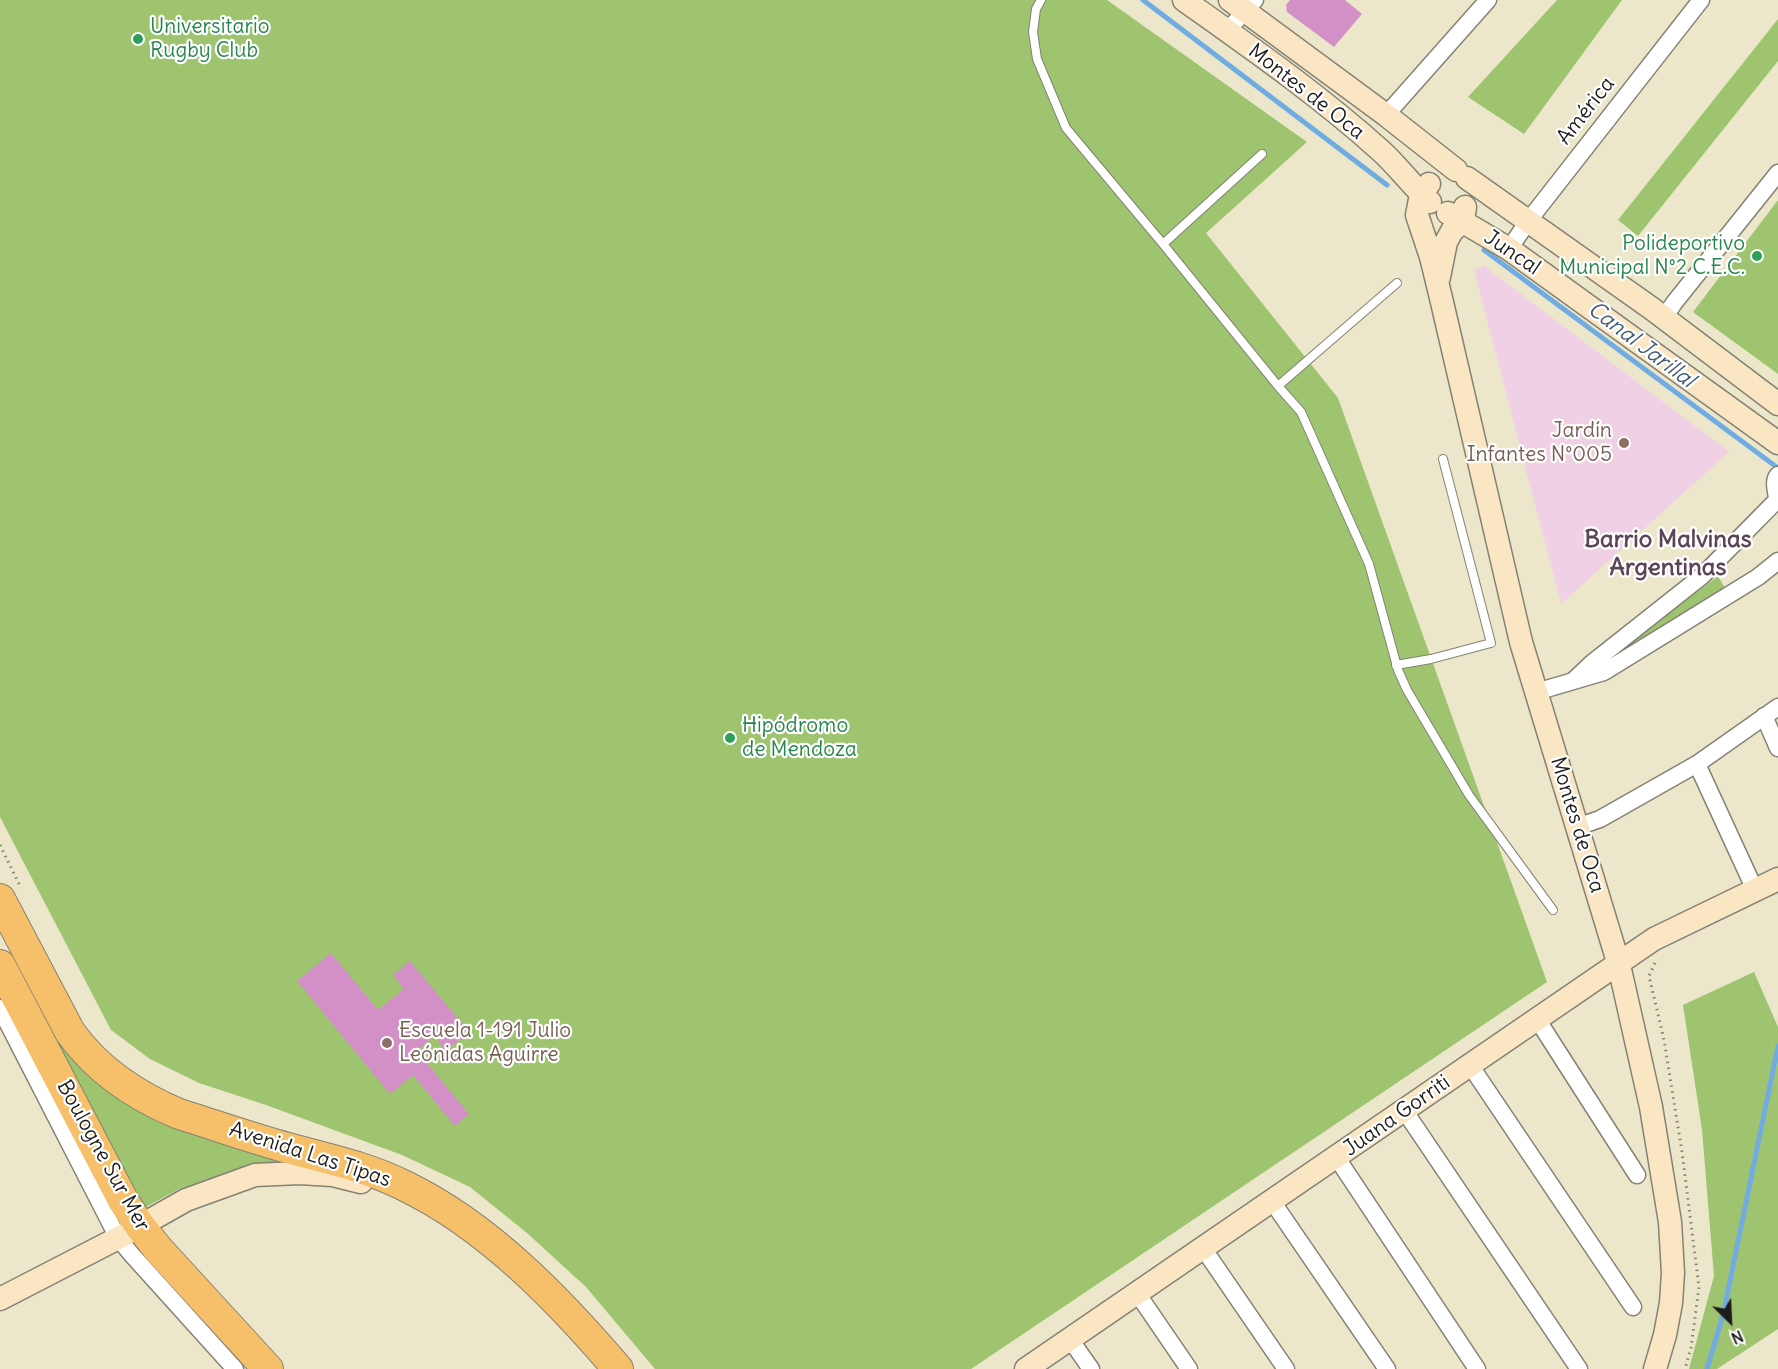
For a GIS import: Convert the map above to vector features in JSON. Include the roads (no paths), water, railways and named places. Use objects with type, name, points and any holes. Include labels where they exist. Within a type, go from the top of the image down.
[{"type":"highway","name":"Avenida Las Tipas","points":[[11,895],[36,969],[70,1032],[81,1048],[109,1074],[153,1103],[179,1114],[384,1176],[439,1204],[537,1282],[574,1318],[618,1369]]},
{"type":"highway","name":"Boulogne Sur Mer","points":[[3,985],[124,1202],[129,1232],[158,1249],[268,1369]]},
{"type":"street","name":"Montes de Oca","points":[[1184,0],[1300,85],[1443,204],[1452,231],[1446,242],[1438,285]]},
{"type":"street","points":[[1386,115],[1488,0]]},
{"type":"street","name":"América","points":[[1509,249],[1529,220],[1701,0]]},
{"type":"street","name":"Montes de Oca","points":[[1244,4],[1462,174]]},
{"type":"street","points":[[1227,31],[1244,4]]},
{"type":"street","points":[[1444,169],[1462,174],[1472,187],[1472,194],[1443,204],[1432,178],[1444,169]]},
{"type":"street","points":[[1664,318],[1778,173]]},
{"type":"street","name":"Juncal","points":[[1462,174],[1664,318],[1778,404]]},
{"type":"street","name":"Montes de Oca","points":[[1443,204],[1417,215],[1438,285],[1521,642],[1619,964],[1651,1107],[1670,1222],[1673,1273],[1671,1303],[1655,1369]]},
{"type":"street","name":"Juncal","points":[[1443,204],[1778,443]]},
{"type":"street","points":[[1573,681],[1592,663],[1702,576],[1776,500],[1778,492],[1775,485],[1778,475]]},
{"type":"street","points":[[1536,692],[1604,672],[1758,577],[1778,561]]},
{"type":"street","points":[[1577,827],[1600,819],[1697,764],[1778,706]]},
{"type":"street","points":[[1764,716],[1778,748]]},
{"type":"street","points":[[1697,764],[1755,890]]},
{"type":"street","name":"Juana Gorriti","points":[[1026,1369],[1654,939],[1778,879]]},
{"type":"street","points":[[1537,1019],[1637,1175]]},
{"type":"street","points":[[1470,1065],[1633,1307]]},
{"type":"street","points":[[1404,1110],[1579,1369]]},
{"type":"street","points":[[1336,1158],[1477,1369]]},
{"type":"street","points":[[0,1299],[186,1200],[255,1175],[299,1173],[333,1175],[439,1204]]},
{"type":"street","points":[[1272,1201],[1387,1369]]},
{"type":"street","name":"Boulogne Sur Mer","points":[[129,1232],[132,1255],[235,1369]]},
{"type":"street","points":[[1203,1248],[1286,1369]]},
{"type":"street","points":[[1137,1293],[1189,1369]]},
{"type":"street","points":[[1070,1339],[1091,1369]]},
{"type":"lane","points":[[1041,0],[1036,9],[1033,32],[1036,59],[1066,128],[1301,412],[1369,564],[1396,665],[1407,690],[1469,795],[1553,910]]},
{"type":"lane","points":[[1163,244],[1262,154]]},
{"type":"lane","points":[[1278,386],[1397,283]]},
{"type":"lane","points":[[1396,665],[1491,643],[1443,459]]},
{"type":"waterway","name":"Canal Jarillal","points":[[1143,0],[1387,185]]},
{"type":"waterway","name":"Canal Jarillal","points":[[1484,250],[1778,468]]},
{"type":"waterway","points":[[1707,1369],[1723,1315],[1778,1046]]},
{"type":"place","name":"Universitario Rugby Club","points":[[138,39]]},
{"type":"place","name":"Polideportivo Municipal N°2 C.E.C.","points":[[1757,256]]},
{"type":"place","name":"Jardín Infantes N°005","points":[[1624,443]]},
{"type":"place","name":"Hipódromo de Mendoza","points":[[730,738]]},
{"type":"place","name":"Escuela 1-191 Julio Leónidas Aguirre","points":[[387,1043]]},
{"type":"district","name":"Barrio Malvinas Argentinas","points":[[1668,554]]}]
